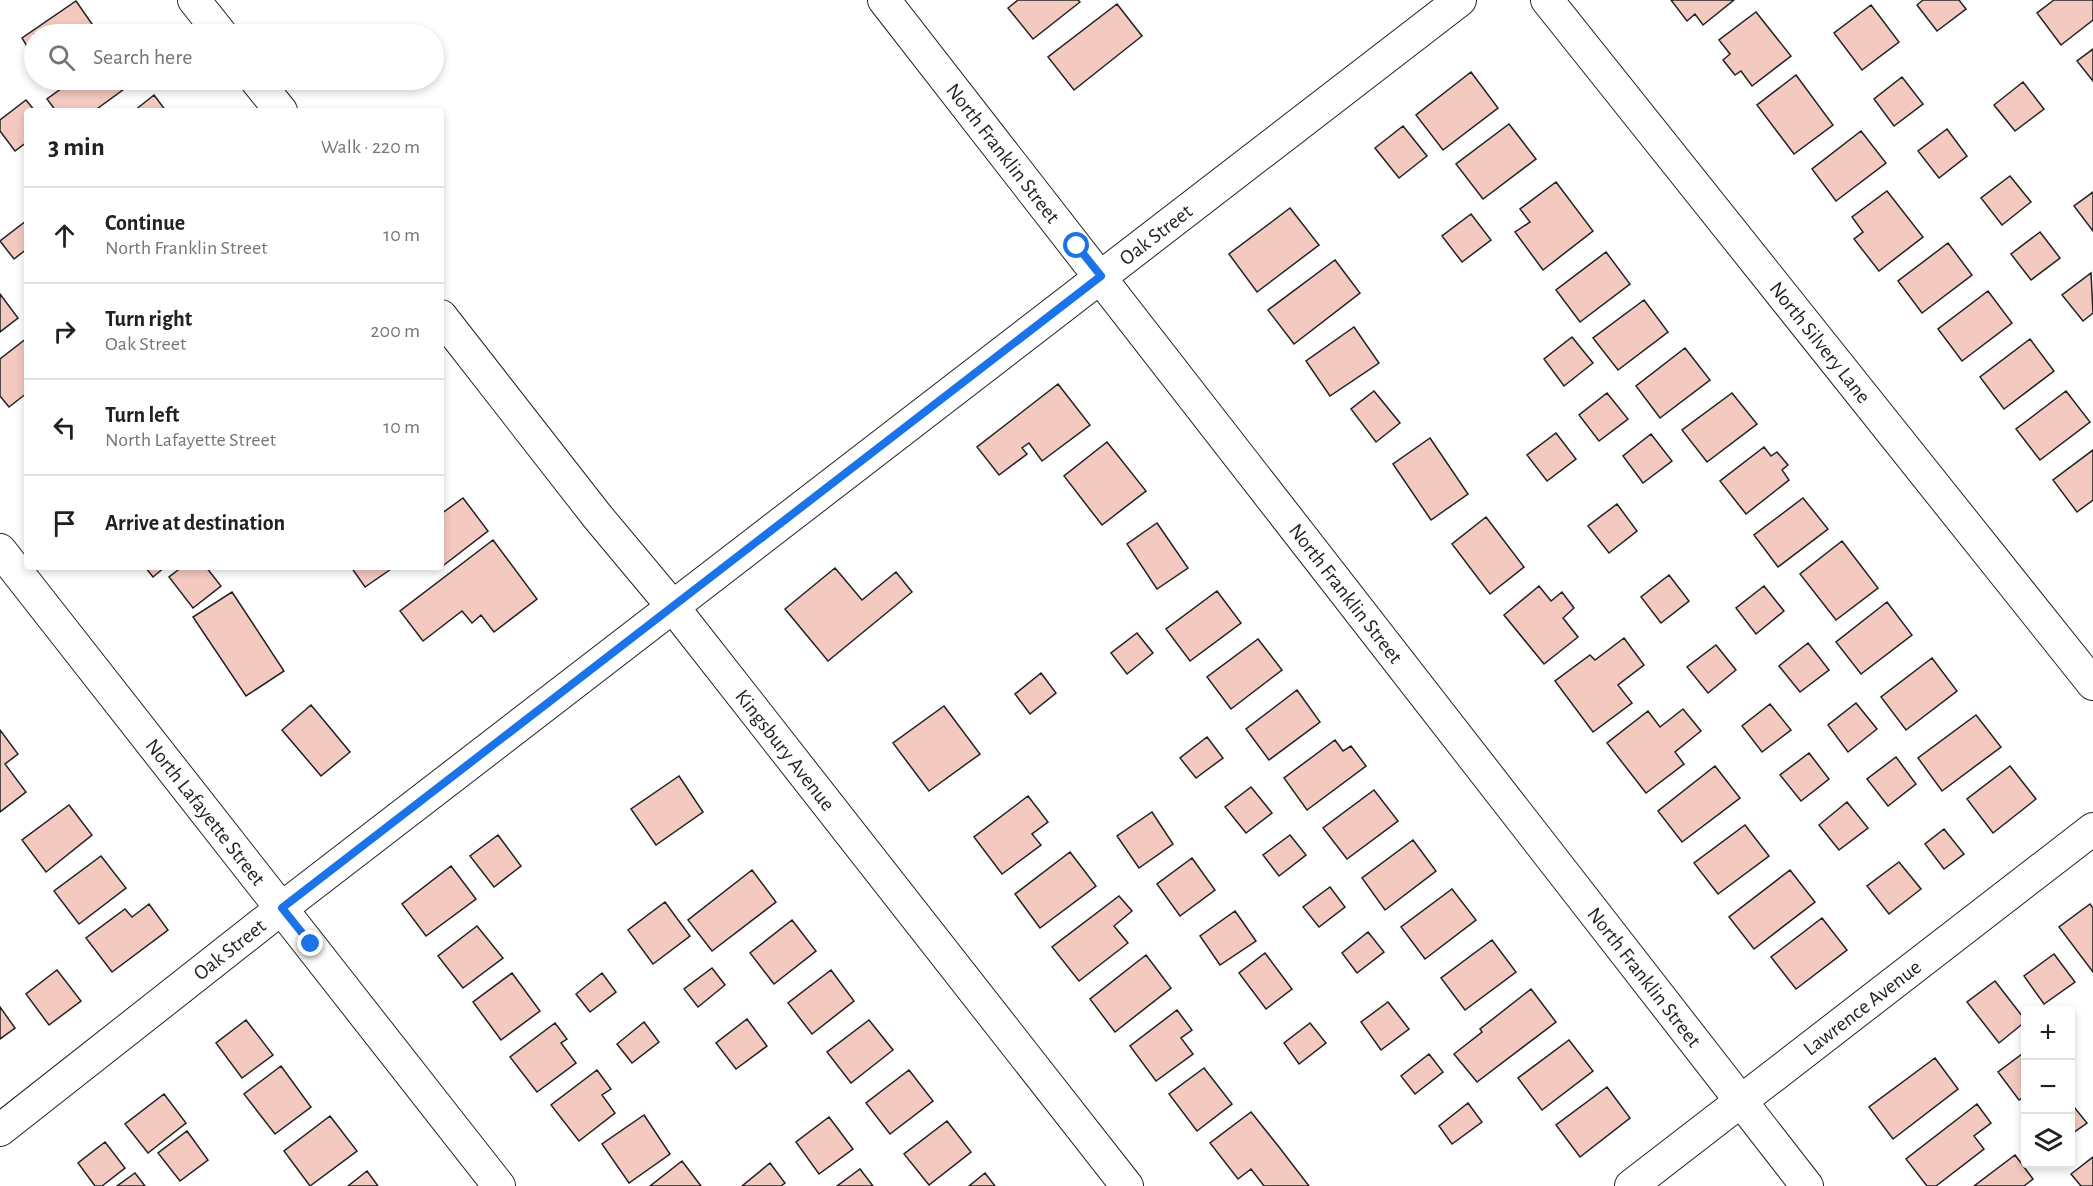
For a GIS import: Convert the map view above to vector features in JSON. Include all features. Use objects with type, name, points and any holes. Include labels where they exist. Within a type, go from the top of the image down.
[{"type":"street","points":[[194,0],[213,24]]},
{"type":"street","name":"North Franklin Street","points":[[884,0],[1807,1186]]},
{"type":"street","name":"Oak Street","points":[[0,1130],[282,908],[1460,0]]},
{"type":"street","name":"North Silvery Lane","points":[[1547,0],[2088,667]]},
{"type":"street","points":[[264,90],[279,108]]},
{"type":"street","name":"Kingsbury Avenue","points":[[444,320],[597,516],[674,607],[1127,1186]]},
{"type":"street","name":"North Lafayette Street","points":[[0,550],[500,1186]]},
{"type":"street","name":"Lawrence Avenue","points":[[1631,1186],[2093,829]]},
{"type":"building","points":[[1018,0],[1078,0],[1080,2],[1033,39],[1008,8]]},
{"type":"building","points":[[1671,0],[1734,0],[1703,25],[1695,14],[1687,21]]},
{"type":"building","points":[[1923,0],[1959,0],[1966,9],[1937,31],[1917,5]]},
{"type":"building","points":[[2054,0],[2093,0],[2093,20],[2061,45],[2037,13]]},
{"type":"building","points":[[76,1],[92,24],[42,24]]},
{"type":"building","points":[[1117,4],[1142,36],[1074,90],[1048,57]]},
{"type":"building","points":[[1871,5],[1899,42],[1862,70],[1834,33]]},
{"type":"building","points":[[1756,12],[1791,56],[1752,86],[1741,71],[1735,75],[1723,60],[1730,54],[1719,40]]},
{"type":"building","points":[[2093,49],[2093,81],[2077,61]]},
{"type":"building","points":[[1471,72],[1498,108],[1443,150],[1416,115]]},
{"type":"building","points":[[1796,75],[1833,125],[1794,154],[1757,105]]},
{"type":"building","points":[[1902,77],[1923,104],[1894,126],[1874,99]]},
{"type":"building","points":[[2023,82],[2044,109],[2015,131],[1994,105]]},
{"type":"building","points":[[59,90],[123,90],[98,108],[54,108],[47,99]]},
{"type":"building","points":[[154,95],[164,108],[138,108]]},
{"type":"building","points":[[26,100],[33,108],[24,108],[24,144],[15,151],[0,131],[0,120]]},
{"type":"building","points":[[1509,124],[1536,159],[1483,199],[1456,164]]},
{"type":"building","points":[[1403,126],[1427,156],[1399,178],[1375,148]]},
{"type":"building","points":[[1947,129],[1967,156],[1939,178],[1918,151]]},
{"type":"building","points":[[1861,131],[1886,163],[1836,201],[1812,169]]},
{"type":"building","points":[[2010,176],[2031,202],[2002,225],[1981,198]]},
{"type":"building","points":[[1556,182],[1593,231],[1543,270],[1515,232],[1530,222],[1520,209]]},
{"type":"building","points":[[1887,191],[1923,237],[1879,271],[1854,239],[1863,232],[1852,217]]},
{"type":"building","points":[[2093,192],[2093,231],[2074,206]]},
{"type":"building","points":[[1290,208],[1319,245],[1257,292],[1229,254]]},
{"type":"building","points":[[1471,214],[1491,240],[1462,262],[1442,236]]},
{"type":"building","points":[[24,223],[24,251],[14,259],[0,241]]},
{"type":"building","points":[[2040,232],[2060,258],[2031,280],[2011,254]]},
{"type":"building","points":[[1948,243],[1972,275],[1922,313],[1898,281]]},
{"type":"building","points":[[1606,252],[1630,284],[1580,322],[1556,290]]},
{"type":"building","points":[[1335,260],[1360,293],[1294,344],[1268,310]]},
{"type":"building","points":[[2091,273],[2093,313],[2083,321],[2062,295]]},
{"type":"building","points":[[1988,291],[2012,323],[1962,361],[1938,329]]},
{"type":"building","points":[[0,294],[18,318],[0,332]]},
{"type":"building","points":[[1644,300],[1668,332],[1618,370],[1593,338]]},
{"type":"building","points":[[1354,327],[1379,363],[1330,396],[1306,361]]},
{"type":"building","points":[[1572,337],[1593,363],[1564,386],[1544,359]]},
{"type":"building","points":[[2030,339],[2054,371],[2004,409],[1980,377]]},
{"type":"building","points":[[24,340],[24,395],[9,407],[0,396],[0,359]]},
{"type":"building","points":[[1685,348],[1710,380],[1660,418],[1636,386]]},
{"type":"building","points":[[1058,384],[1090,425],[1042,461],[1029,443],[1022,448],[1027,454],[999,475],[977,447]]},
{"type":"building","points":[[1374,391],[1400,423],[1376,442],[1351,409]]},
{"type":"building","points":[[2066,391],[2090,422],[2040,460],[2016,429]]},
{"type":"building","points":[[1607,393],[1628,419],[1599,441],[1579,415]]},
{"type":"building","points":[[1732,393],[1757,424],[1707,462],[1682,430]]},
{"type":"building","points":[[1556,433],[1576,459],[1547,481],[1527,455]]},
{"type":"building","points":[[1651,434],[1672,461],[1643,483],[1623,456]]},
{"type":"building","points":[[1430,438],[1468,494],[1431,520],[1393,464]]},
{"type":"building","points":[[1107,442],[1146,491],[1102,525],[1064,476]]},
{"type":"building","points":[[1764,447],[1771,456],[1777,452],[1788,465],[1782,470],[1789,480],[1746,514],[1720,481]]},
{"type":"building","points":[[2093,450],[2093,500],[2077,512],[2053,480]]},
{"type":"building","points":[[463,498],[488,531],[444,565],[444,512]]},
{"type":"building","points":[[1803,498],[1828,529],[1778,567],[1754,535]]},
{"type":"building","points":[[1617,504],[1637,531],[1609,553],[1588,526]]},
{"type":"building","points":[[1486,517],[1524,567],[1490,594],[1452,544]]},
{"type":"building","points":[[1157,523],[1188,568],[1157,589],[1127,544]]},
{"type":"building","points":[[493,540],[537,599],[494,632],[481,615],[472,623],[462,611],[423,641],[400,611]]},
{"type":"building","points":[[1842,541],[1878,588],[1836,620],[1800,574]]},
{"type":"building","points":[[835,568],[862,600],[896,572],[912,592],[828,661],[785,609]]},
{"type":"building","points":[[147,570],[161,570],[153,577]]},
{"type":"building","points":[[178,570],[208,570],[221,586],[193,608],[169,577]]},
{"type":"building","points":[[353,570],[390,570],[365,587]]},
{"type":"building","points":[[1669,575],[1689,601],[1661,623],[1641,597]]},
{"type":"building","points":[[1539,586],[1551,601],[1562,592],[1574,608],[1563,618],[1578,637],[1544,664],[1504,615]]},
{"type":"building","points":[[1764,586],[1784,611],[1756,634],[1736,608]]},
{"type":"building","points":[[1217,591],[1241,623],[1190,661],[1166,629]]},
{"type":"building","points":[[232,592],[284,671],[246,696],[193,617]]},
{"type":"building","points":[[1887,602],[1912,635],[1861,674],[1836,642]]},
{"type":"building","points":[[1137,633],[1153,653],[1127,674],[1111,653]]},
{"type":"building","points":[[1624,638],[1644,665],[1618,685],[1632,703],[1593,732],[1555,681],[1590,655],[1595,660]]},
{"type":"building","points":[[1258,639],[1282,670],[1231,709],[1207,677]]},
{"type":"building","points":[[1808,643],[1829,670],[1800,692],[1779,666]]},
{"type":"building","points":[[1716,645],[1736,670],[1708,693],[1687,667]]},
{"type":"building","points":[[1932,658],[1957,691],[1906,730],[1881,697]]},
{"type":"building","points":[[1041,673],[1056,693],[1030,714],[1015,694]]},
{"type":"building","points":[[1297,690],[1320,722],[1269,760],[1246,729]]},
{"type":"building","points":[[1856,703],[1877,729],[1848,752],[1828,725]]},
{"type":"building","points":[[1770,704],[1791,730],[1762,752],[1742,726]]},
{"type":"building","points":[[311,705],[350,752],[321,776],[282,730]]},
{"type":"building","points":[[944,706],[980,754],[929,791],[893,743]]},
{"type":"building","points":[[1683,709],[1701,731],[1675,752],[1684,764],[1646,793],[1607,743],[1648,711],[1660,727]]},
{"type":"building","points":[[1976,715],[2001,747],[1942,791],[1918,758]]},
{"type":"building","points":[[0,730],[18,754],[5,764],[26,792],[0,812]]},
{"type":"building","points":[[1207,737],[1223,758],[1196,778],[1180,758]]},
{"type":"building","points":[[1335,740],[1343,751],[1351,746],[1366,766],[1307,810],[1284,778]]},
{"type":"building","points":[[1809,753],[1829,779],[1801,801],[1780,775]]},
{"type":"building","points":[[1896,757],[1916,784],[1888,806],[1867,779]]},
{"type":"building","points":[[1715,766],[1740,798],[1682,842],[1658,811]]},
{"type":"building","points":[[2010,766],[2036,799],[1993,833],[1967,799]]},
{"type":"building","points":[[679,776],[703,812],[656,845],[631,809]]},
{"type":"building","points":[[1251,787],[1272,813],[1246,833],[1225,807]]},
{"type":"building","points":[[1374,790],[1398,821],[1347,859],[1323,828]]},
{"type":"building","points":[[1028,796],[1048,822],[1032,834],[1041,845],[1002,874],[974,837]]},
{"type":"building","points":[[1847,802],[1868,828],[1839,850],[1819,825]]},
{"type":"building","points":[[69,805],[92,835],[46,872],[22,840]]},
{"type":"building","points":[[1152,812],[1173,844],[1139,868],[1117,836]]},
{"type":"building","points":[[1745,825],[1769,856],[1718,894],[1694,863]]},
{"type":"building","points":[[1944,829],[1964,854],[1944,869],[1925,844]]},
{"type":"building","points":[[498,835],[521,866],[494,887],[470,856]]},
{"type":"building","points":[[1290,835],[1306,855],[1279,876],[1263,855]]},
{"type":"building","points":[[1413,840],[1436,871],[1385,910],[1362,878]]},
{"type":"building","points":[[1070,852],[1096,886],[1040,928],[1015,894]]},
{"type":"building","points":[[101,856],[126,888],[79,924],[54,891]]},
{"type":"building","points":[[1192,858],[1215,890],[1180,916],[1157,884]]},
{"type":"building","points":[[1899,862],[1921,889],[1889,914],[1867,886]]},
{"type":"building","points":[[451,866],[476,899],[426,936],[402,904]]},
{"type":"building","points":[[752,870],[776,902],[712,951],[688,920]]},
{"type":"building","points":[[1790,870],[1815,902],[1754,949],[1729,917]]},
{"type":"building","points":[[1330,887],[1345,907],[1319,927],[1303,907]]},
{"type":"building","points":[[1452,889],[1476,920],[1425,959],[1401,927]]},
{"type":"building","points":[[1119,896],[1132,911],[1114,926],[1128,943],[1079,981],[1052,947]]},
{"type":"building","points":[[665,902],[690,936],[653,964],[628,930]]},
{"type":"building","points":[[149,904],[168,930],[112,972],[86,938],[125,909],[132,917]]},
{"type":"building","points":[[2090,904],[2093,908],[2093,972],[2059,927]]},
{"type":"building","points":[[1235,911],[1256,941],[1220,965],[1200,936]]},
{"type":"building","points":[[1822,918],[1847,950],[1796,989],[1771,957]]},
{"type":"building","points":[[792,920],[816,951],[774,984],[750,953]]},
{"type":"building","points":[[477,926],[503,958],[463,988],[438,956]]},
{"type":"building","points":[[1368,932],[1384,952],[1357,973],[1342,953]]},
{"type":"building","points":[[1492,940],[1516,972],[1465,1010],[1441,978]]},
{"type":"building","points":[[1265,953],[1292,989],[1266,1009],[1239,973]]},
{"type":"building","points":[[2054,954],[2075,982],[2044,1004],[2024,976]]},
{"type":"building","points":[[1146,955],[1171,988],[1115,1032],[1090,999]]},
{"type":"building","points":[[712,968],[725,985],[698,1007],[684,989]]},
{"type":"building","points":[[57,970],[81,1001],[49,1025],[26,994]]},
{"type":"building","points":[[831,970],[854,1001],[812,1034],[788,1003]]},
{"type":"building","points":[[512,973],[540,1011],[501,1040],[473,1002]]},
{"type":"building","points":[[602,973],[616,992],[590,1012],[576,994]]},
{"type":"building","points":[[1995,981],[2021,1015],[2021,1025],[1999,1043],[1967,1002]]},
{"type":"building","points":[[1531,989],[1556,1022],[1477,1082],[1454,1054],[1482,1032],[1480,1029]]},
{"type":"building","points":[[1388,1002],[1409,1029],[1381,1050],[1361,1022]]},
{"type":"building","points":[[0,1007],[15,1028],[0,1039]]},
{"type":"building","points":[[1177,1010],[1192,1030],[1181,1038],[1193,1054],[1156,1081],[1130,1046]]},
{"type":"building","points":[[747,1019],[767,1046],[736,1069],[716,1043]]},
{"type":"building","points":[[246,1020],[273,1055],[242,1078],[216,1043]]},
{"type":"building","points":[[869,1020],[893,1050],[851,1083],[827,1052]]},
{"type":"building","points":[[644,1022],[659,1042],[632,1063],[617,1044]]},
{"type":"building","points":[[555,1023],[567,1039],[561,1043],[576,1063],[537,1092],[510,1057]]},
{"type":"building","points":[[1310,1023],[1326,1043],[1299,1064],[1284,1043]]},
{"type":"building","points":[[1569,1040],[1593,1071],[1542,1110],[1518,1078]]},
{"type":"building","points":[[1429,1054],[1443,1072],[1415,1094],[1401,1076]]},
{"type":"building","points":[[2021,1055],[2021,1099],[2019,1100],[1998,1072]]},
{"type":"building","points":[[1935,1058],[1958,1089],[1893,1139],[1869,1107]]},
{"type":"building","points":[[281,1066],[311,1107],[275,1134],[244,1094]]},
{"type":"building","points":[[1204,1068],[1232,1104],[1197,1131],[1169,1094]]},
{"type":"building","points":[[597,1070],[611,1089],[602,1095],[615,1113],[579,1141],[551,1105]]},
{"type":"building","points":[[909,1070],[933,1101],[890,1134],[866,1103]]},
{"type":"building","points":[[1607,1087],[1630,1118],[1580,1157],[1556,1125]]},
{"type":"building","points":[[164,1094],[186,1123],[148,1153],[125,1124]]},
{"type":"building","points":[[1468,1103],[1482,1122],[1452,1144],[1439,1126]]},
{"type":"building","points":[[1977,1104],[1991,1123],[1974,1136],[1984,1149],[1936,1186],[1927,1186],[1906,1159]]},
{"type":"building","points":[[2075,1108],[2087,1123],[2075,1131]]},
{"type":"building","points":[[1251,1112],[1309,1186],[1264,1186],[1251,1169],[1238,1179],[1210,1143]]},
{"type":"building","points":[[644,1115],[670,1154],[629,1183],[602,1144]]},
{"type":"building","points":[[330,1116],[357,1151],[310,1186],[284,1151]]},
{"type":"building","points":[[829,1117],[853,1149],[819,1174],[796,1142]]},
{"type":"building","points":[[947,1121],[971,1152],[929,1185],[904,1154]]},
{"type":"building","points":[[187,1131],[208,1160],[180,1181],[158,1153]]},
{"type":"building","points":[[105,1142],[125,1168],[102,1186],[95,1186],[78,1163]]},
{"type":"building","points":[[2015,1155],[2021,1163],[2021,1168],[2025,1168],[2033,1179],[2024,1186],[1974,1186]]},
{"type":"building","points":[[2093,1157],[2093,1186],[2081,1186],[2071,1174]]},
{"type":"building","points":[[682,1161],[701,1186],[650,1186]]},
{"type":"building","points":[[770,1163],[785,1183],[781,1186],[742,1186]]},
{"type":"building","points":[[860,1169],[873,1186],[837,1186]]},
{"type":"building","points":[[367,1171],[378,1186],[348,1186]]},
{"type":"building","points":[[135,1173],[145,1186],[117,1186]]},
{"type":"building","points":[[985,1173],[995,1186],[969,1186]]},
{"type":"route","points":[[311,944],[282,908],[1101,276],[1077,246]]}]
